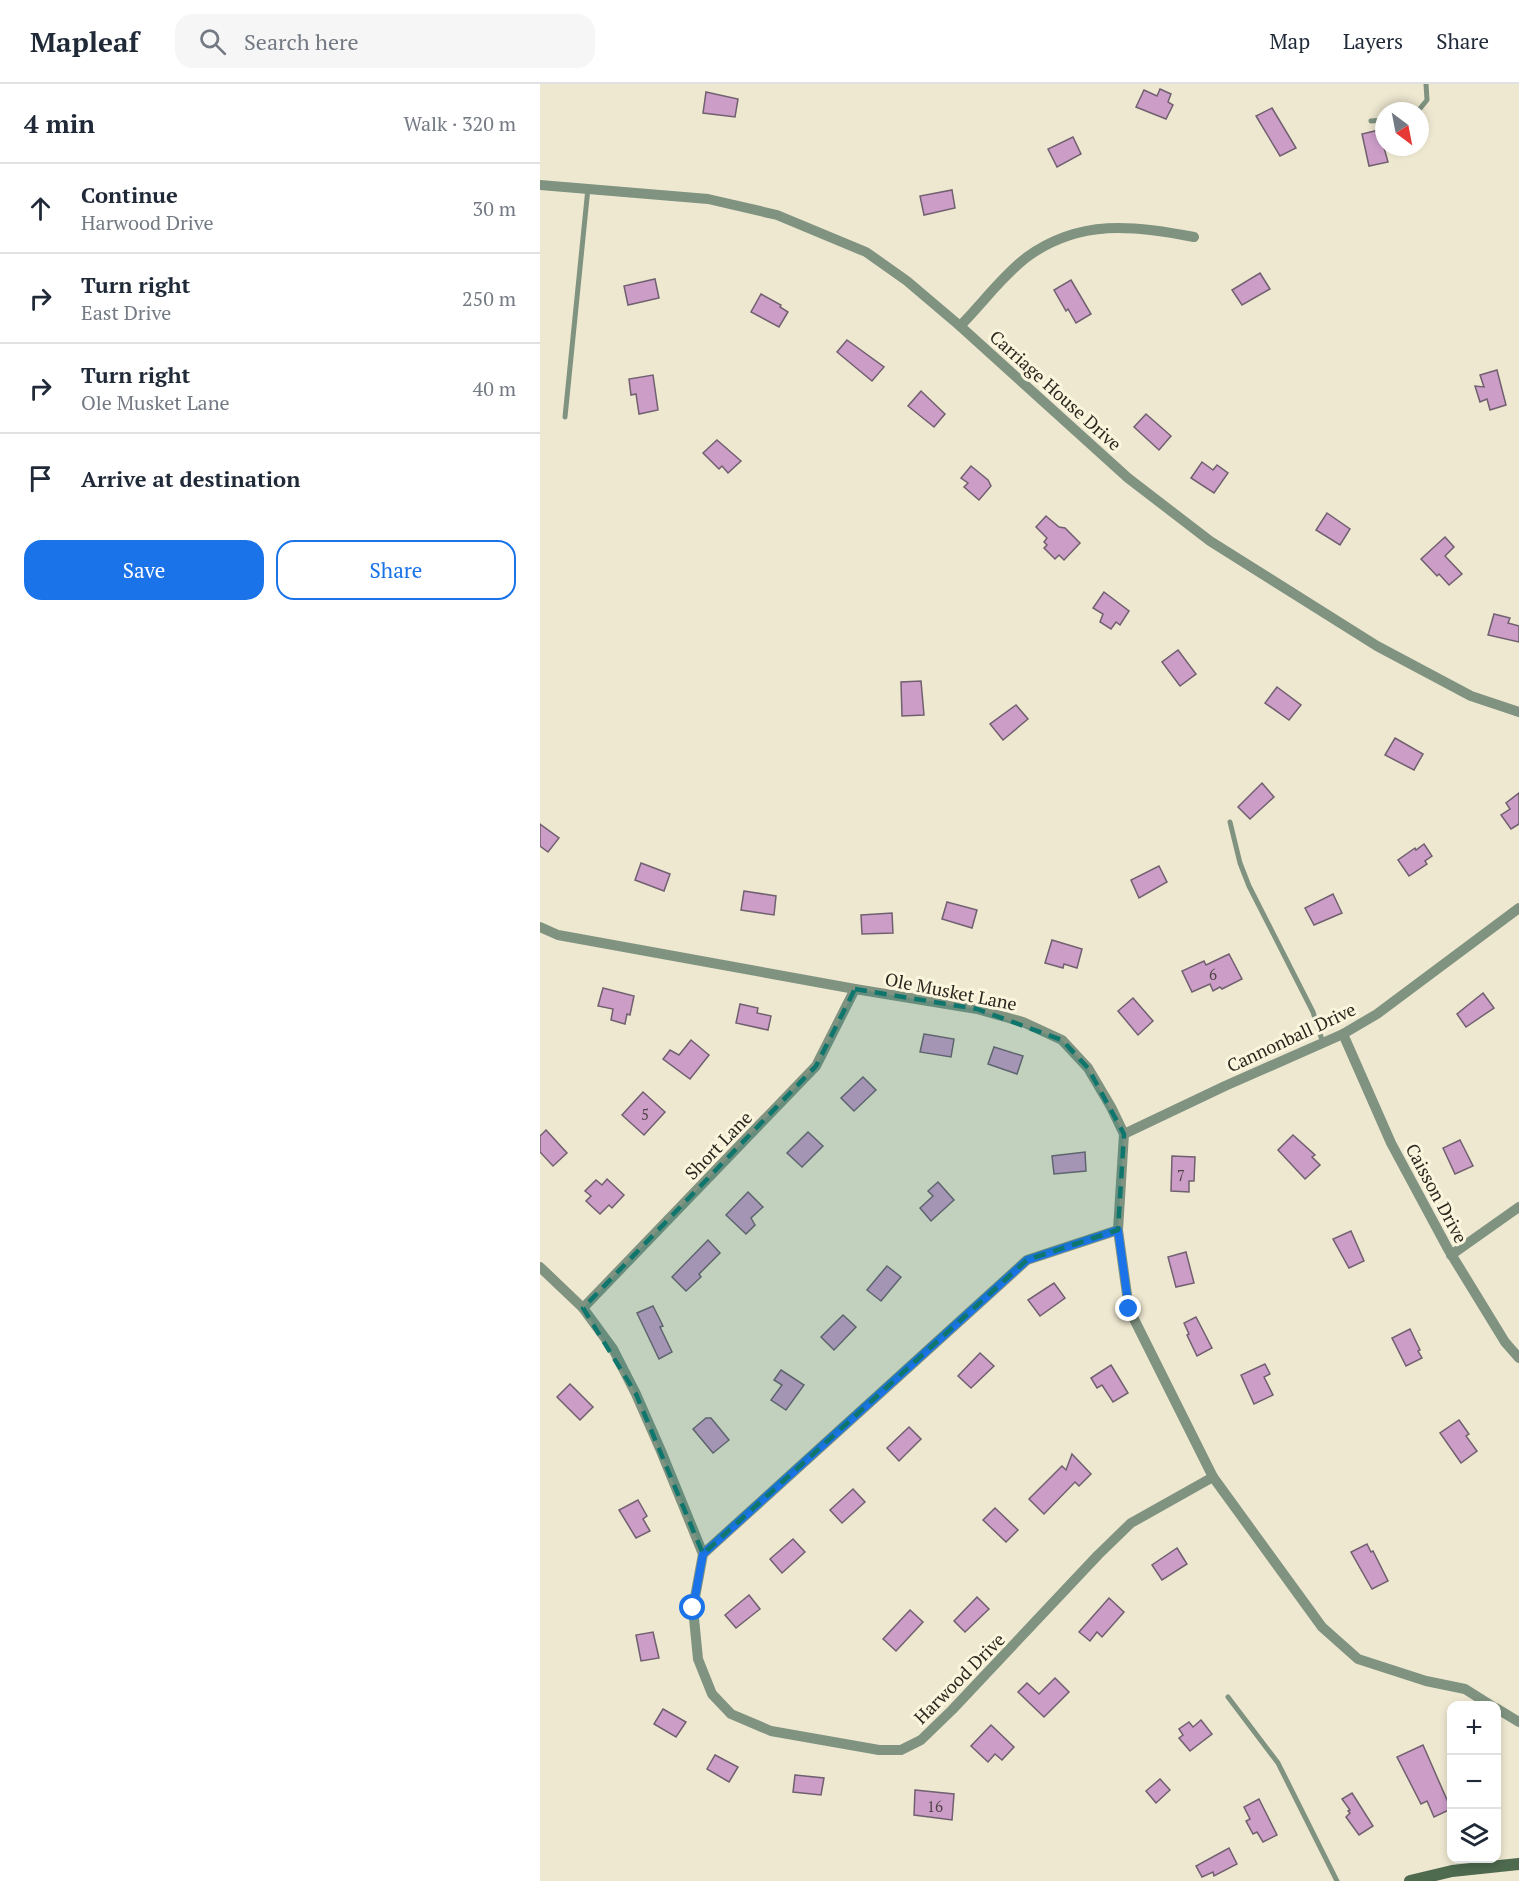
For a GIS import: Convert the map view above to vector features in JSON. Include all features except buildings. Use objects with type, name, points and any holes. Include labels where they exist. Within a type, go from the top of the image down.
[{"type":"main road","points":[[1415,1880],[1452,1871],[1519,1864]]},
{"type":"street","name":"Carriage House Drive","points":[[540,185],[708,199],[756,209],[804,225],[866,252],[960,326],[1128,478],[1210,541],[1377,646],[1471,696],[1519,712]]},
{"type":"street","points":[[960,326],[1027,257],[1058,239],[1072,234],[1129,226],[1194,237]]},
{"type":"street","name":"Cannonball Drive","points":[[1124,1134],[1343,1034],[1377,1014],[1519,908]]},
{"type":"street","name":"Ole Musket Lane","points":[[540,927],[558,935],[977,1009],[1023,1022],[1062,1040],[1088,1068],[1112,1107],[1124,1134],[1118,1230],[1129,1309],[1213,1477]]},
{"type":"street","name":"Short Lane","points":[[583,1308],[816,1066],[855,989]]},
{"type":"street","name":"Caisson Drive","points":[[1343,1034],[1391,1143],[1451,1255],[1505,1342],[1519,1358]]},
{"type":"street","points":[[1451,1255],[1519,1206]]},
{"type":"street","points":[[540,1267],[583,1308],[613,1349],[636,1394],[703,1554],[1027,1260],[1118,1230]]},
{"type":"street","points":[[1213,1477],[1322,1627],[1358,1659],[1426,1681],[1465,1689],[1484,1701]]},
{"type":"street","name":"Harwood Drive","points":[[703,1554],[693,1608],[698,1659],[712,1694],[731,1714],[771,1731],[879,1750],[901,1750],[921,1740],[952,1710],[1131,1523],[1213,1477]]},
{"type":"street","points":[[1501,1711],[1519,1722]]},
{"type":"lane","points":[[1425,102],[1426,84]]},
{"type":"lane","points":[[1371,121],[1375,121]]},
{"type":"lane","points":[[565,417],[588,188]]},
{"type":"lane","points":[[1230,822],[1240,863],[1249,886],[1313,1012],[1323,1043]]},
{"type":"lane","points":[[1228,1697],[1278,1763],[1337,1881]]},
{"type":"highlighted area","points":[[855,989],[977,1009],[1062,1040],[1088,1068],[1124,1134],[1118,1230],[1027,1260],[703,1554],[636,1394],[583,1308],[816,1066]]},
{"type":"route","points":[[693,1608],[703,1554],[1027,1260],[1118,1230],[1129,1309]]}]
